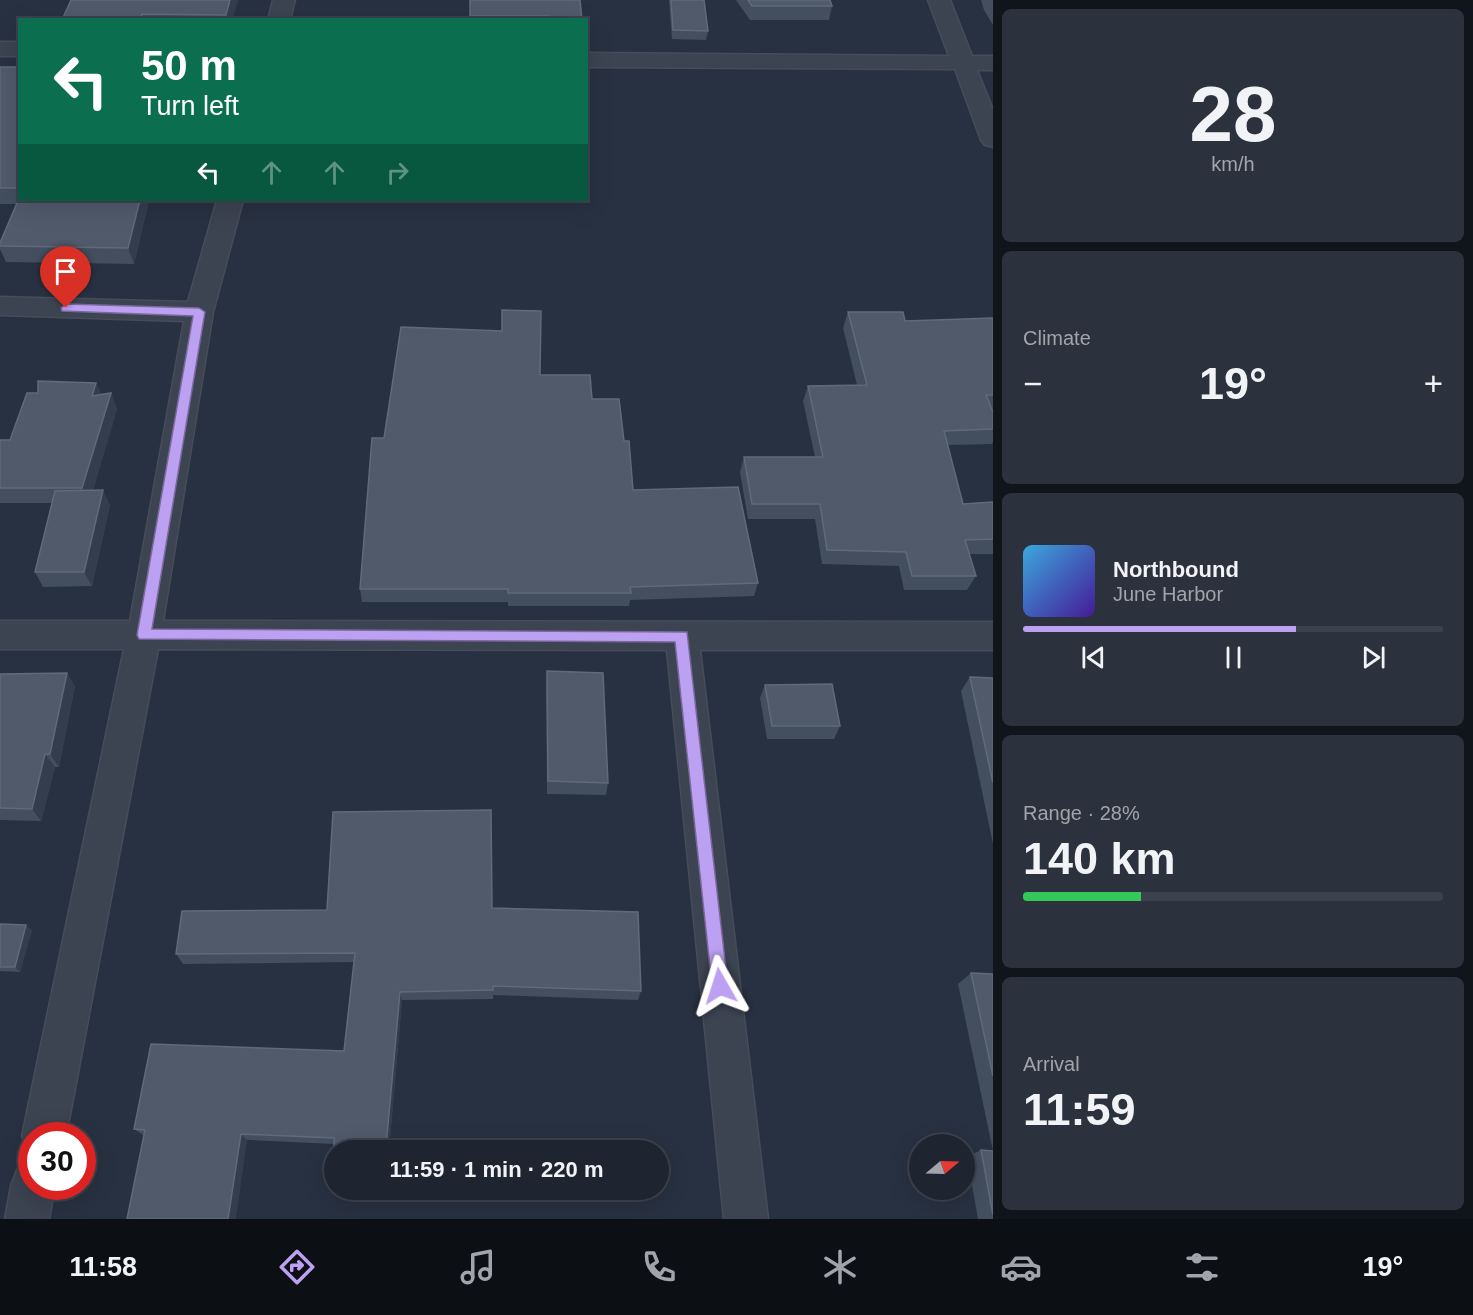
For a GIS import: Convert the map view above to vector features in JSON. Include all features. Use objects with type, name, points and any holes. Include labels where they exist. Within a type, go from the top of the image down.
[{"type":"street","points":[[280,18],[284,0]]},
{"type":"street","points":[[939,0],[993,140]]},
{"type":"street","points":[[0,49],[18,50]]},
{"type":"street","points":[[588,60],[993,63]]},
{"type":"street","points":[[47,1122],[144,635],[199,312],[230,201]]},
{"type":"street","points":[[0,306],[199,312]]},
{"type":"street","points":[[0,635],[993,636]]},
{"type":"street","points":[[682,636],[746,1219]]},
{"type":"street","points":[[27,1219],[30,1200]]},
{"type":"building","points":[[71,0],[230,0],[226,15],[142,14],[141,18],[63,18]]},
{"type":"building","points":[[470,0],[580,0],[582,18],[550,18],[549,16],[470,16]]},
{"type":"building","points":[[671,0],[704,0],[708,31],[673,30]]},
{"type":"building","points":[[748,0],[830,0],[832,6],[752,6]]},
{"type":"building","points":[[0,67],[18,67],[18,188],[0,188]]},
{"type":"building","points":[[18,201],[140,201],[128,248],[0,246]]},
{"type":"building","points":[[502,310],[541,311],[540,375],[590,375],[592,399],[619,399],[624,441],[629,441],[633,490],[738,487],[758,583],[630,587],[631,593],[508,593],[508,589],[360,589],[372,438],[384,438],[401,327],[502,331]]},
{"type":"building","points":[[848,312],[903,312],[905,321],[993,318],[993,395],[986,395],[993,412],[993,429],[944,431],[963,504],[993,502],[993,539],[965,540],[976,576],[912,576],[906,552],[827,550],[820,504],[752,504],[744,457],[823,457],[808,386],[867,385]]},
{"type":"building","points":[[38,381],[96,383],[92,396],[111,393],[82,488],[0,488],[0,440],[10,440],[27,393],[38,393]]},
{"type":"building","points":[[103,490],[84,572],[35,572],[55,491]]},
{"type":"building","points":[[547,671],[603,673],[608,783],[548,781]]},
{"type":"building","points":[[67,673],[50,754],[45,754],[32,809],[0,808],[0,674]]},
{"type":"building","points":[[970,677],[993,678],[993,783]]},
{"type":"building","points":[[832,684],[840,726],[772,726],[765,685]]},
{"type":"building","points":[[491,810],[492,908],[638,912],[641,991],[493,986],[493,990],[400,992],[387,1140],[334,1140],[334,1138],[241,1134],[228,1219],[127,1219],[145,1130],[134,1129],[151,1044],[344,1051],[355,953],[176,954],[182,911],[327,910],[333,812]]},
{"type":"building","points":[[0,924],[26,925],[15,967],[0,967]]},
{"type":"building","points":[[971,973],[993,974],[993,1076]]},
{"type":"building","points":[[981,1150],[993,1151],[993,1215]]},
{"type":"route","points":[[66,308],[199,312],[144,635],[682,636],[720,986]]}]
